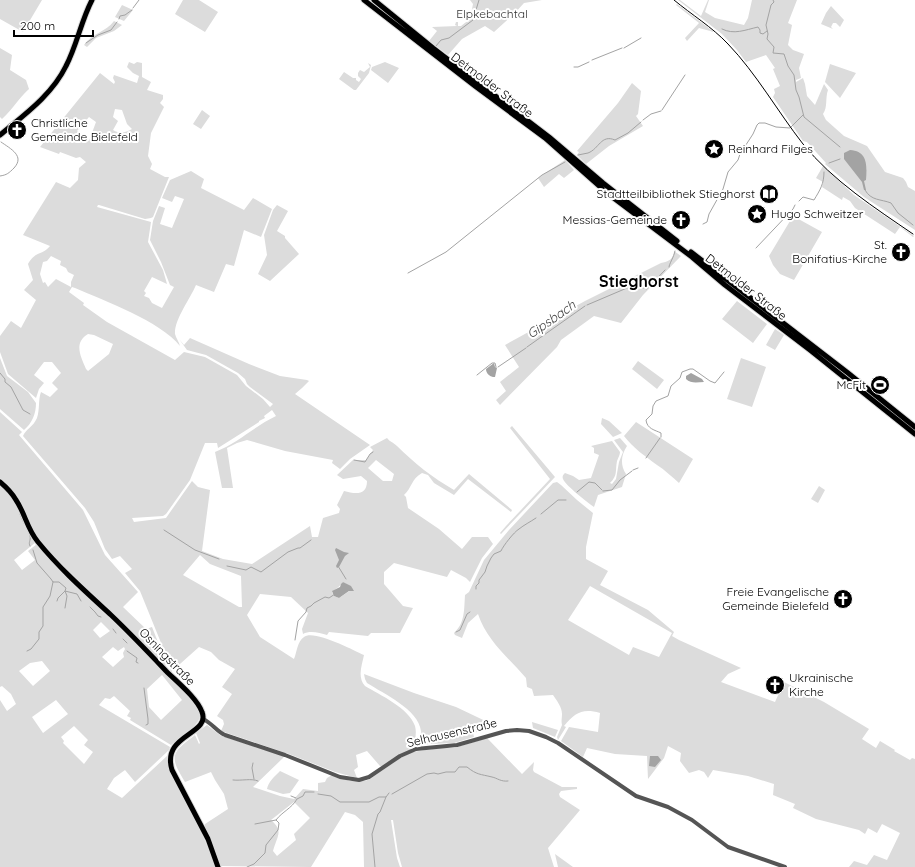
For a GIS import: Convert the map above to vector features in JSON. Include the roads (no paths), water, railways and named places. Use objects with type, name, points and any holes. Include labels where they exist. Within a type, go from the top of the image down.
[{"type":"main road","points":[[0,135],[36,104],[62,74],[92,0]]},
{"type":"main road","name":"Detmolder Straße","points":[[364,0],[442,57]]},
{"type":"main road","points":[[371,5],[374,0]]},
{"type":"main road","name":"Detmolder Straße","points":[[374,0],[442,57],[546,138],[686,252],[915,427]]},
{"type":"main road","name":"Detmolder Straße","points":[[866,391],[915,434]]},
{"type":"main road","name":"Osningstraße","points":[[0,482],[16,500],[28,527],[42,547],[76,583],[129,633],[192,698],[202,712],[203,719]]},
{"type":"main road","points":[[203,719],[197,728],[176,744],[171,752],[170,761],[172,770],[208,839],[218,867]]},
{"type":"street","name":"Selhausenstraße","points":[[203,719],[217,731],[226,735],[286,755],[340,777],[359,780],[369,777],[400,756],[416,749],[456,745],[506,731],[517,730],[532,732],[558,743],[636,796],[668,807],[692,820],[728,847],[785,867]]},
{"type":"waterway","points":[[133,8],[139,0]]},
{"type":"waterway","points":[[436,46],[441,40],[449,38],[473,20],[479,0]]},
{"type":"waterway","points":[[773,0],[774,2],[771,5],[766,25],[768,34],[767,39],[774,47],[773,53],[784,54],[788,66],[794,75],[796,90],[804,117],[840,147]]},
{"type":"waterway","points":[[119,19],[120,16],[125,15],[132,10]]},
{"type":"waterway","points":[[86,43],[98,35],[111,30],[117,22]]},
{"type":"waterway","points":[[722,29],[735,32],[758,27],[760,33],[763,34],[767,31]]},
{"type":"waterway","points":[[624,48],[641,38]]},
{"type":"waterway","points":[[592,60],[622,48]]},
{"type":"waterway","points":[[574,67],[578,67],[589,62]]},
{"type":"waterway","points":[[662,110],[685,75]]},
{"type":"waterway","points":[[643,120],[651,114],[661,111]]},
{"type":"waterway","name":"Gipsbach","points":[[703,224],[707,222],[709,214],[723,189],[728,172],[738,160],[757,125],[759,123],[765,123],[776,127],[790,128],[803,115]]},
{"type":"waterway","points":[[578,155],[592,151],[603,140],[615,140],[628,133],[641,122]]},
{"type":"waterway","points":[[0,176],[11,171],[17,164],[18,160],[15,153],[1,142]]},
{"type":"waterway","points":[[829,163],[840,159]]},
{"type":"waterway","points":[[408,273],[446,252],[542,175],[565,162]]},
{"type":"waterway","points":[[799,201],[803,197],[814,200],[820,190],[824,172]]},
{"type":"waterway","points":[[865,190],[867,194],[873,198],[891,203],[898,213],[913,225]]},
{"type":"waterway","points":[[756,248],[793,209],[795,205]]},
{"type":"waterway","name":"Gipsbach","points":[[669,267],[675,251]]},
{"type":"waterway","name":"Gipsbach","points":[[587,305],[634,285],[647,289],[665,270]]},
{"type":"waterway","name":"Gipsbach","points":[[527,347],[585,306]]},
{"type":"waterway","name":"Gipsbach","points":[[498,367],[526,348]]},
{"type":"waterway","name":"Gipsbach","points":[[477,375],[492,363],[495,363],[496,367]]},
{"type":"waterway","points":[[661,437],[661,433],[650,427],[646,420],[652,414],[653,406],[656,401],[668,396],[671,386],[680,378],[682,372],[693,369],[715,383],[724,372]]},
{"type":"waterway","points":[[0,373],[5,379],[5,382],[11,387],[23,410],[30,414]]},
{"type":"waterway","points":[[646,458],[660,438]]},
{"type":"waterway","name":"Gipsbach","points":[[354,460],[365,462],[373,452]]},
{"type":"waterway","points":[[633,470],[638,468]]},
{"type":"waterway","points":[[603,491],[612,490],[620,480],[632,471]]},
{"type":"waterway","points":[[577,492],[589,482],[595,483],[602,490]]},
{"type":"waterway","points":[[1,486],[10,496]]},
{"type":"waterway","points":[[541,514],[558,500],[566,500]]},
{"type":"waterway","points":[[20,514],[29,534],[30,546]]},
{"type":"waterway","points":[[476,589],[479,580],[494,554],[501,551],[509,539],[517,531],[536,518]]},
{"type":"waterway","points":[[164,530],[195,550],[219,559]]},
{"type":"waterway","points":[[227,566],[246,570],[251,567],[261,572],[288,552],[300,548],[311,540]]},
{"type":"waterway","points":[[33,550],[37,563],[53,582],[59,582],[66,588],[65,591],[77,594],[81,601]]},
{"type":"waterway","name":"Gipsbach","points":[[338,566],[346,579]]},
{"type":"waterway","points":[[27,651],[31,649],[39,639],[39,632],[43,626],[43,607],[50,596],[53,582]]},
{"type":"waterway","points":[[57,601],[65,591],[67,596],[65,608]]},
{"type":"waterway","name":"Gipsbach","points":[[295,640],[298,621],[306,612],[307,608],[325,597],[329,598],[335,594]]},
{"type":"waterway","points":[[90,607],[98,616],[101,617]]},
{"type":"waterway","points":[[456,632],[460,630],[467,614],[470,612]]},
{"type":"waterway","points":[[113,629],[116,633]]},
{"type":"waterway","points":[[123,639],[127,643]]},
{"type":"waterway","points":[[127,651],[137,658],[136,662],[138,663]]},
{"type":"waterway","points":[[144,688],[148,719],[148,724],[146,725]]},
{"type":"waterway","points":[[253,763],[252,768],[254,779]]},
{"type":"waterway","points":[[392,794],[427,774],[455,772],[459,767],[467,767],[473,772],[508,781]]},
{"type":"waterway","points":[[233,780],[258,781]]},
{"type":"waterway","points":[[247,867],[254,864],[265,853],[266,845],[278,830],[279,823],[276,820],[278,817],[297,799],[303,796],[305,792],[314,792]]},
{"type":"waterway","points":[[318,794],[331,796],[340,802],[369,802],[379,797],[386,797],[389,793]]},
{"type":"waterway","points":[[291,796],[296,798]]},
{"type":"waterway","points":[[375,867],[372,834],[378,814],[386,797]]},
{"type":"waterway","points":[[255,824],[276,820]]},
{"type":"tram line","points":[[674,0],[715,32],[738,55],[803,144],[828,170],[855,193],[913,234]]},
{"type":"place","name":"Christliche Gemeinde Bielefeld","points":[[17,130]]},
{"type":"place","name":"Reinhard Filges","points":[[714,149]]},
{"type":"place","name":"Stadtteilbibliothek Stieghorst","points":[[769,194]]},
{"type":"place","name":"Hugo Schweitzer","points":[[757,214]]},
{"type":"place","name":"Messias-Gemeinde","points":[[681,220]]},
{"type":"place","name":"St. Bonifatius-Kirche","points":[[901,252]]},
{"type":"place","name":"McFit","points":[[880,385]]},
{"type":"place","name":"Freie Evangelische Gemeinde Bielefeld","points":[[843,599]]},
{"type":"place","name":"Ukrainische Kirche","points":[[775,685]]},
{"type":"district","name":"Stieghorst","points":[[639,281]]},
{"type":"park label","name":"Elpkebachtal","points":[[492,14]]}]
